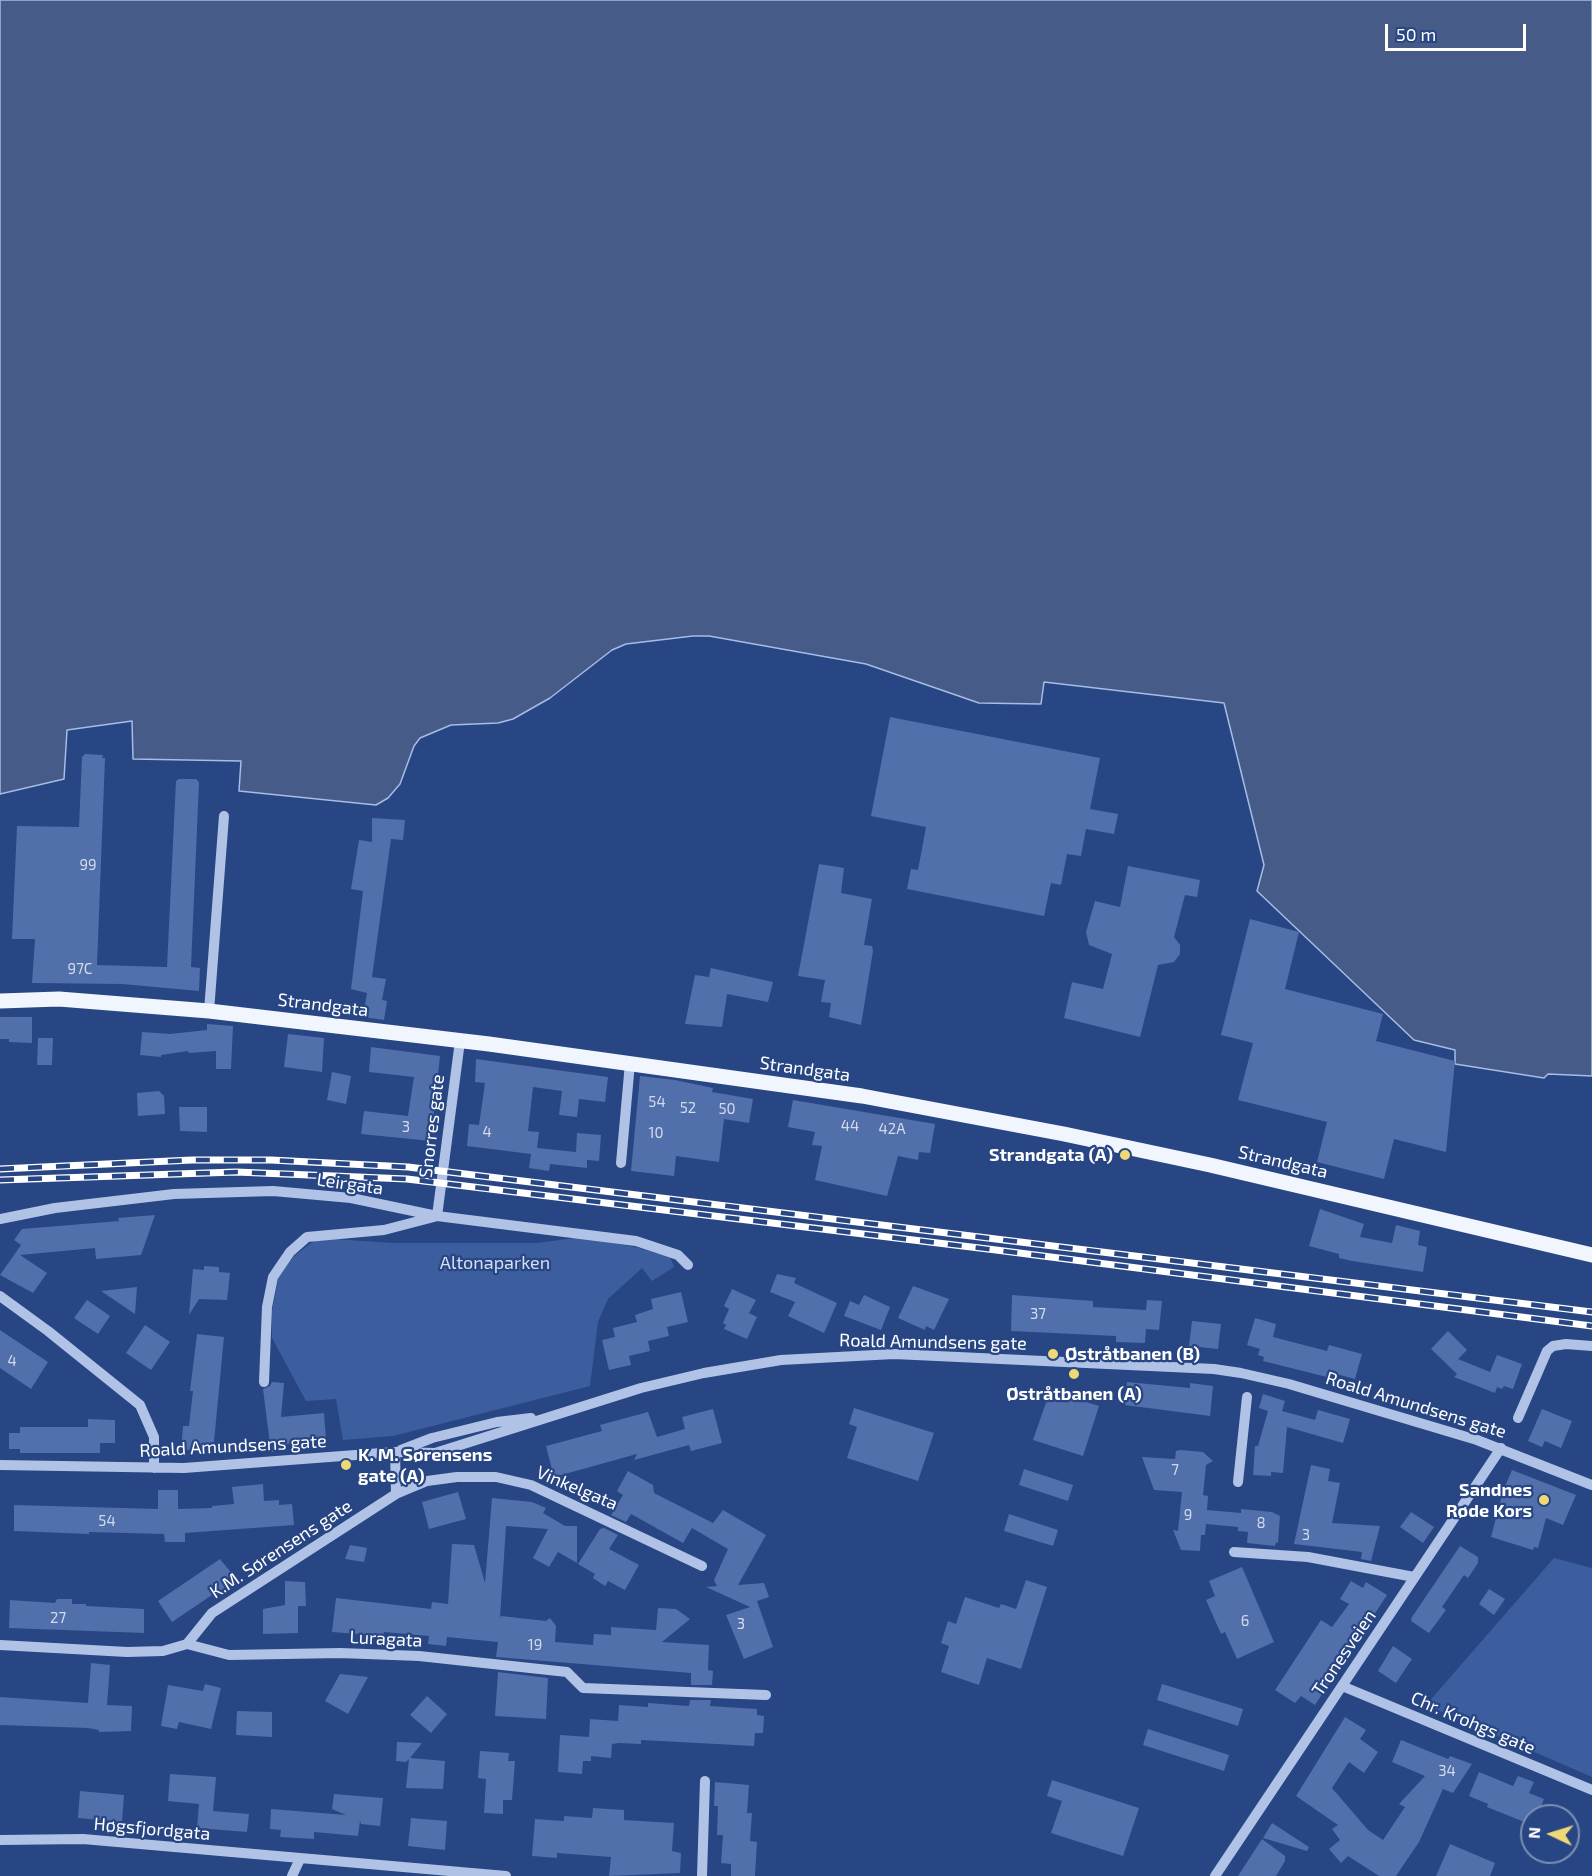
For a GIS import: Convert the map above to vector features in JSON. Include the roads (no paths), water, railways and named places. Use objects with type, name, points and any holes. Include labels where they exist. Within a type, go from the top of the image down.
[{"type":"main road","name":"Strandgata","points":[[0,1001],[59,999],[209,1011],[460,1041],[862,1096],[1064,1134],[1210,1165],[1592,1255]]},
{"type":"street","points":[[209,1011],[224,816]]},
{"type":"street","name":"Snorres gate","points":[[437,1216],[460,1041]]},
{"type":"street","points":[[621,1163],[630,1064]]},
{"type":"street","name":"Leirgata","points":[[0,1219],[55,1208],[174,1194],[273,1191],[351,1198],[437,1216],[636,1241],[678,1255],[688,1265]]},
{"type":"street","points":[[264,1382],[267,1307],[273,1276],[290,1252],[307,1237],[384,1230],[437,1216]]},
{"type":"street","points":[[0,1296],[48,1331],[140,1405],[154,1437],[154,1468]]},
{"type":"street","points":[[1518,1418],[1547,1350],[1566,1344],[1592,1346]]},
{"type":"street","name":"Roald Amundsens gate","points":[[0,1465],[154,1468],[261,1464],[395,1452],[432,1438],[497,1422],[550,1416],[641,1388],[747,1365],[812,1357],[894,1354],[1241,1372],[1289,1384],[1501,1448],[1592,1485]]},
{"type":"street","points":[[1238,1482],[1246,1397]]},
{"type":"street","name":"Tronesveien","points":[[1215,1876],[1501,1448]]},
{"type":"street","points":[[395,1452],[396,1494]]},
{"type":"street","name":"Vinkelgata","points":[[396,1494],[426,1481],[457,1477],[496,1477],[531,1485],[702,1566]]},
{"type":"street","name":"K.M. Sørensens gate","points":[[187,1644],[212,1613],[396,1494]]},
{"type":"street","points":[[1234,1552],[1308,1557],[1414,1577]]},
{"type":"street","name":"Luragata","points":[[0,1645],[127,1652],[163,1651],[187,1644],[229,1655],[340,1653],[419,1656],[567,1672],[583,1688],[766,1695]]},
{"type":"street","name":"Chr. Krohgs gate","points":[[1342,1686],[1592,1790]]},
{"type":"street","points":[[702,1876],[705,1781]]},
{"type":"street","name":"Høgsfjordgata","points":[[0,1840],[83,1839],[506,1876]]},
{"type":"street","points":[[292,1876],[300,1858]]},
{"type":"railway","points":[[0,1169],[192,1160],[271,1160],[408,1167],[1592,1312]]},
{"type":"railway","points":[[0,1180],[236,1172],[407,1179],[996,1250],[1592,1326]]},
{"type":"place","name":"Strandgata (A)","points":[[1125,1155]]},
{"type":"place","name":"Østråtbanen (B)","points":[[1053,1354]]},
{"type":"place","name":"Østråtbanen (A)","points":[[1074,1374]]},
{"type":"place","name":"K. M. Sørensens gate (A)","points":[[346,1465]]},
{"type":"place","name":"Sandnes Røde Kors","points":[[1544,1500]]},
{"type":"park label","name":"Altonaparken","points":[[495,1263]]}]
